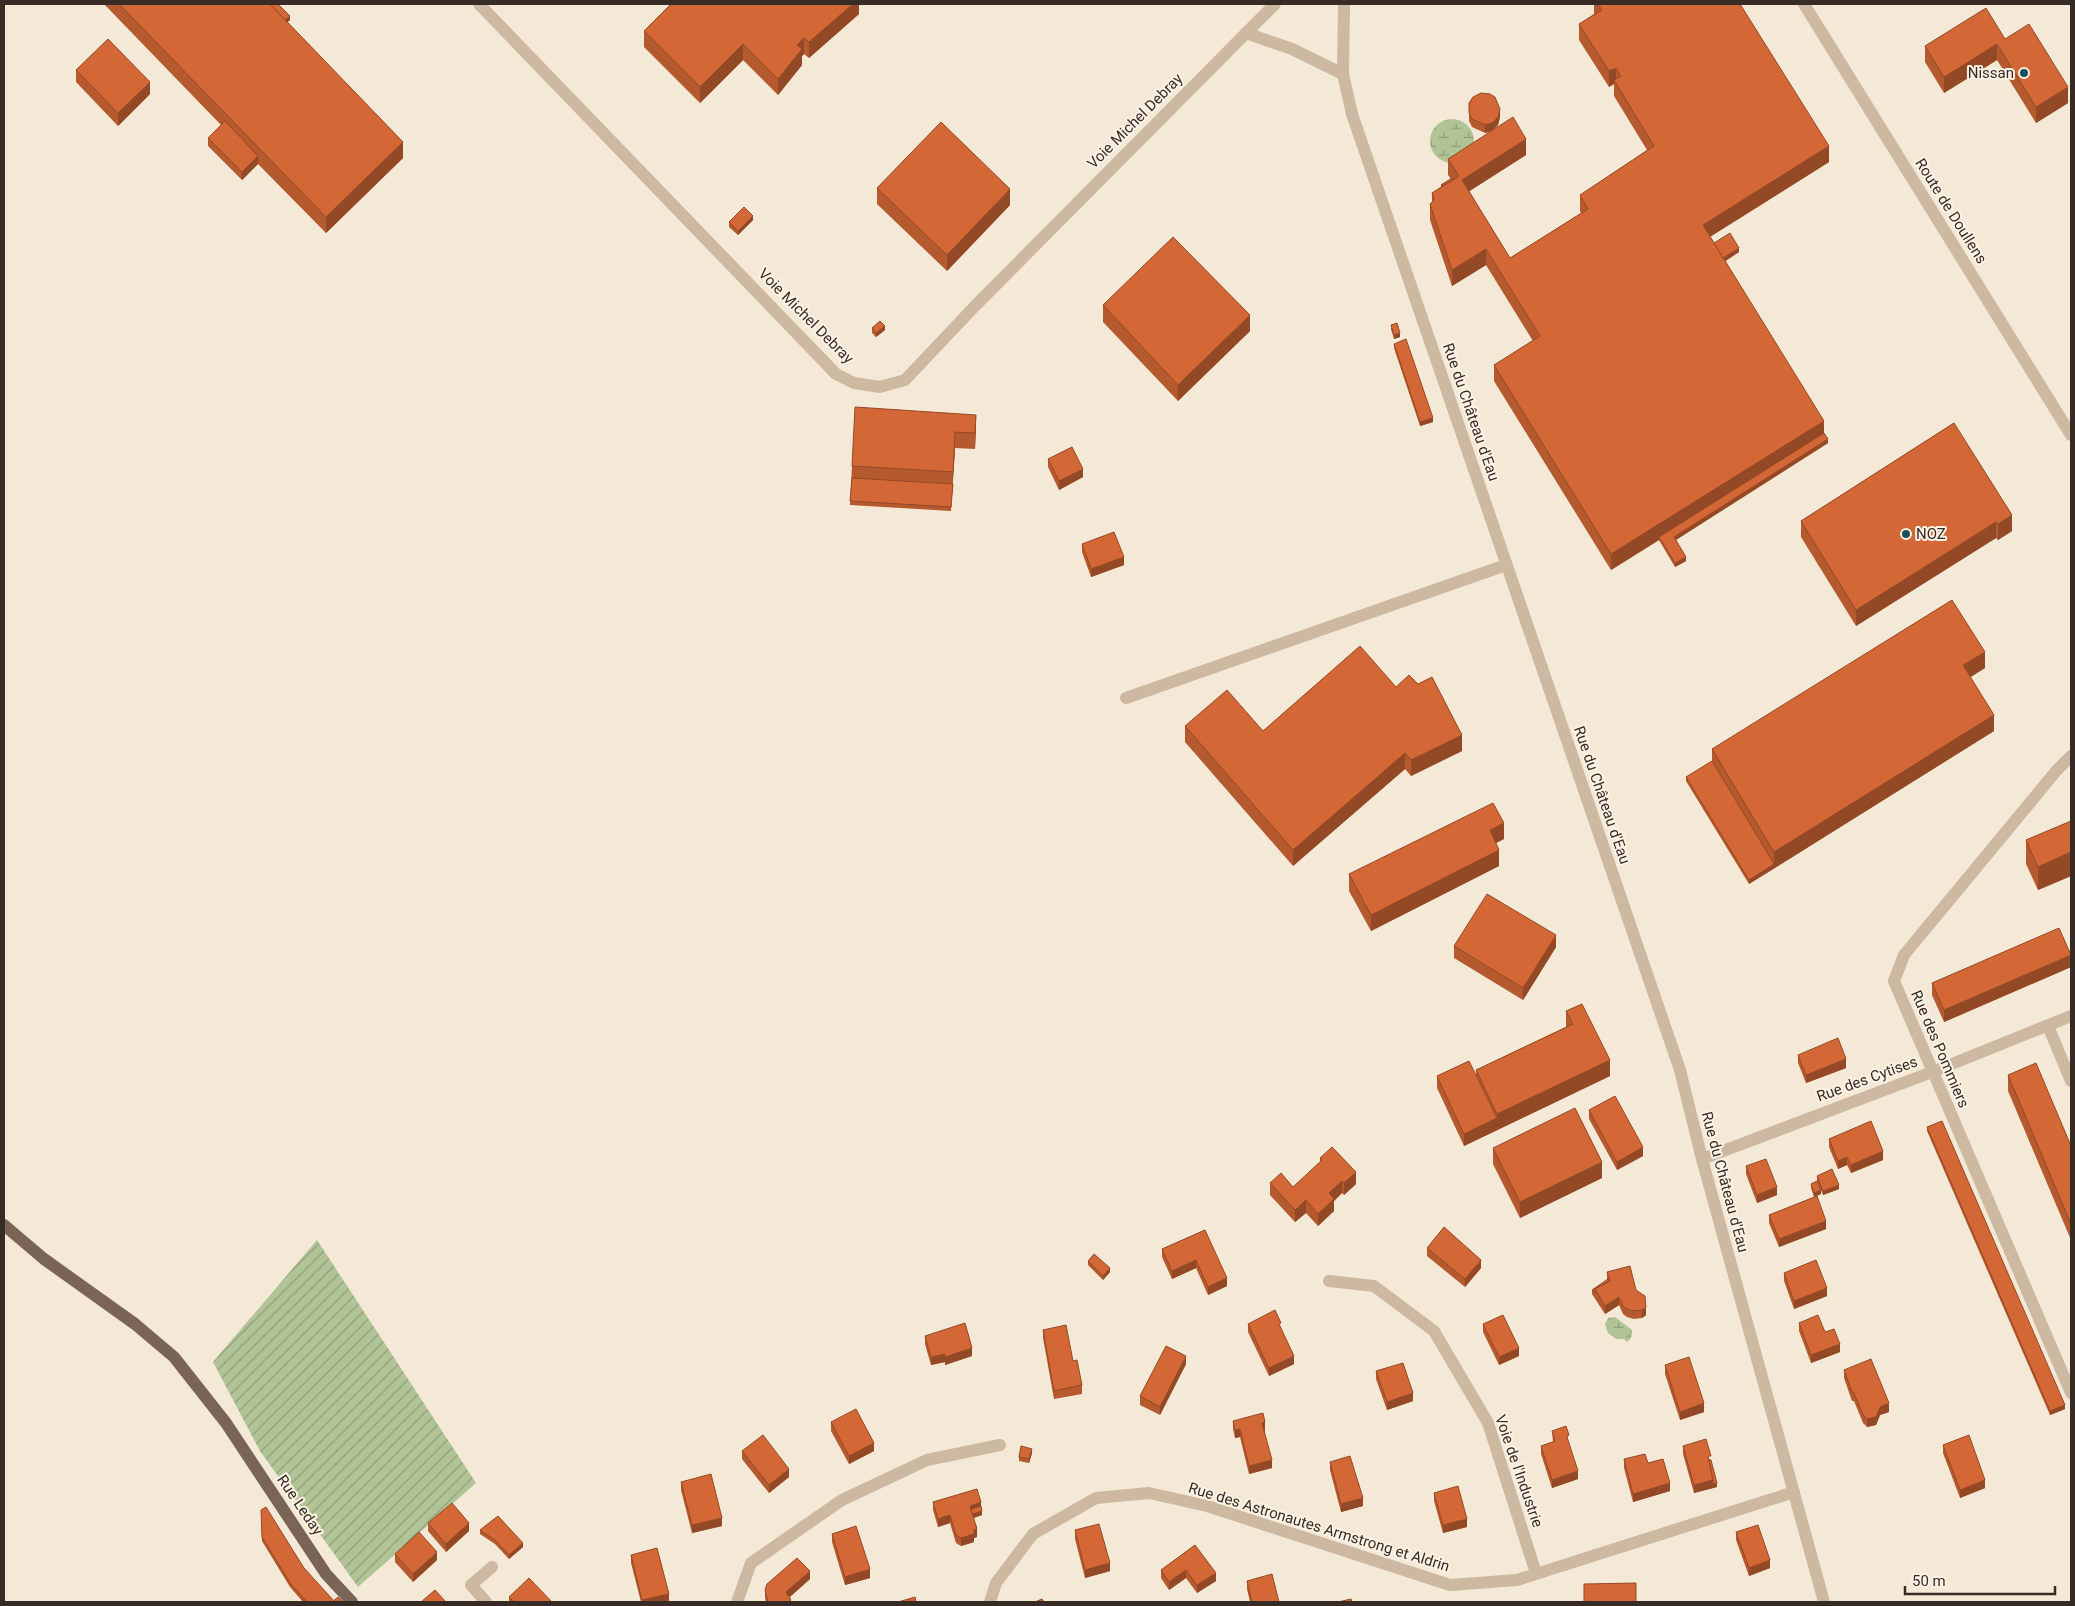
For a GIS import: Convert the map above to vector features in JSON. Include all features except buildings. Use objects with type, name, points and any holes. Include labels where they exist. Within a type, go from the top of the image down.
[{"type":"main road","name":"Rue Leday","points":[[4,1225],[44,1259],[135,1324],[174,1357],[226,1423],[326,1574],[352,1602]]},
{"type":"street","name":"Voie Michel Debray","points":[[479,4],[836,374],[854,383],[880,387],[905,380],[975,306],[1275,4]]},
{"type":"street","name":"Rue du Château d'Eau","points":[[1344,4],[1343,74],[1352,114],[1680,1070],[1702,1159],[1824,1602]]},
{"type":"street","name":"Route de Doullens","points":[[1804,4],[2071,435]]},
{"type":"street","points":[[1246,33],[1292,49],[1343,74]]},
{"type":"street","points":[[1126,698],[1506,565]]},
{"type":"street","name":"Rue des Pommiers","points":[[2071,756],[1904,955],[1894,981],[2071,1393]]},
{"type":"street","name":"Rue des Cytises","points":[[1702,1159],[1932,1072],[2071,1016]]},
{"type":"street","points":[[2048,1026],[2071,1081]]},
{"type":"street","name":"Voie de l'Industrie","points":[[1329,1281],[1374,1286],[1434,1331],[1488,1423],[1536,1573]]},
{"type":"street","points":[[737,1602],[751,1563],[842,1500],[928,1460],[1000,1445]]},
{"type":"street","name":"Rue des Astronautes Armstrong et Aldrin","points":[[990,1602],[996,1583],[1033,1534],[1096,1498],[1150,1493],[1207,1506],[1450,1585],[1517,1580],[1794,1492]]},
{"type":"street","points":[[486,1602],[471,1585],[492,1567]]},
{"type":"green space","points":[[1452,119],[1464,123],[1470,129],[1474,141],[1470,153],[1464,159],[1452,163],[1440,159],[1434,153],[1430,141],[1434,129],[1440,123]]},
{"type":"green space","points":[[317,1240],[476,1483],[358,1587],[260,1451],[213,1362]]},
{"type":"green space","points":[[1615,1317],[1632,1330],[1631,1338],[1627,1342],[1624,1339],[1616,1339],[1608,1333],[1605,1324],[1608,1318]]},
{"type":"place","name":"Nissan","points":[[2024,73]]},
{"type":"place","name":"NOZ","points":[[1906,534]]}]
